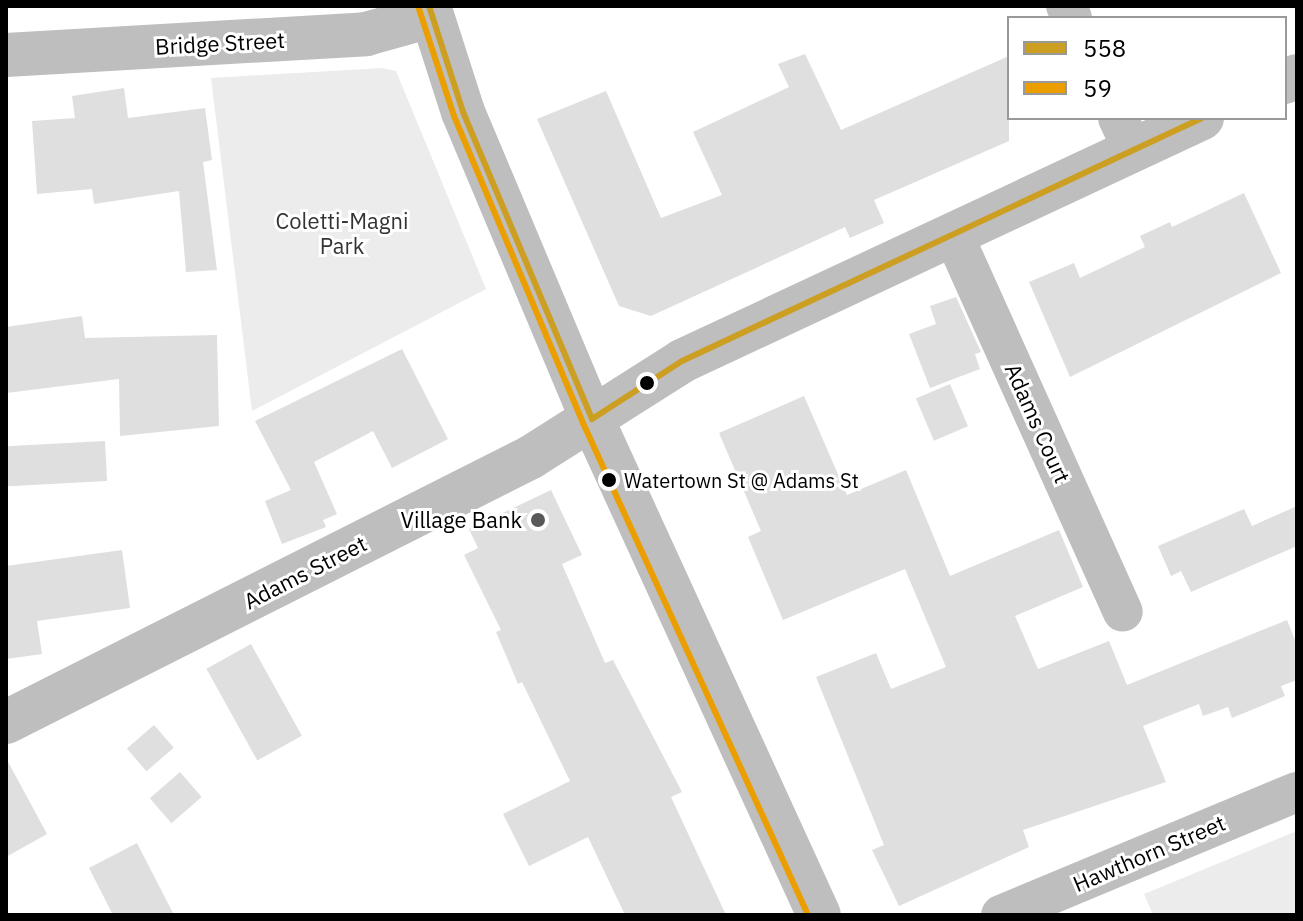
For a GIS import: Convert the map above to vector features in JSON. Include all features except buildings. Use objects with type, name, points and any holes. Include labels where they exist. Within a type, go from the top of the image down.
[{"type":"street","name":"Bridge Street","points":[[6,55],[366,34],[430,11]]},
{"type":"street","points":[[430,11],[463,112],[592,419],[819,915]]},
{"type":"street","name":"Adams Street","points":[[6,722],[531,457],[682,361],[953,234],[1125,133],[1192,120]]},
{"type":"street","name":"Adams Court","points":[[953,234],[1123,612]]},
{"type":"street","name":"Hawthorn Street","points":[[1001,915],[1297,792]]},
{"type":"green space","name":"Coletti-Magni Park","points":[[382,68],[396,71],[486,289],[252,411],[211,78]]},
{"type":"green space","points":[[1297,831],[1297,915],[1153,915],[1144,894]]},
{"type":"transit line","name":"558","points":[[429,6],[463,112],[592,419]]},
{"type":"transit line","name":"59","points":[[419,9],[454,116],[583,423],[808,915]]},
{"type":"transit line","name":"558","points":[[592,419],[682,361],[1198,120]]},
{"type":"place","name":"Watertown St @ Adams St","points":[[609,480]]},
{"type":"place","name":"Village Bank","points":[[538,520]]}]
